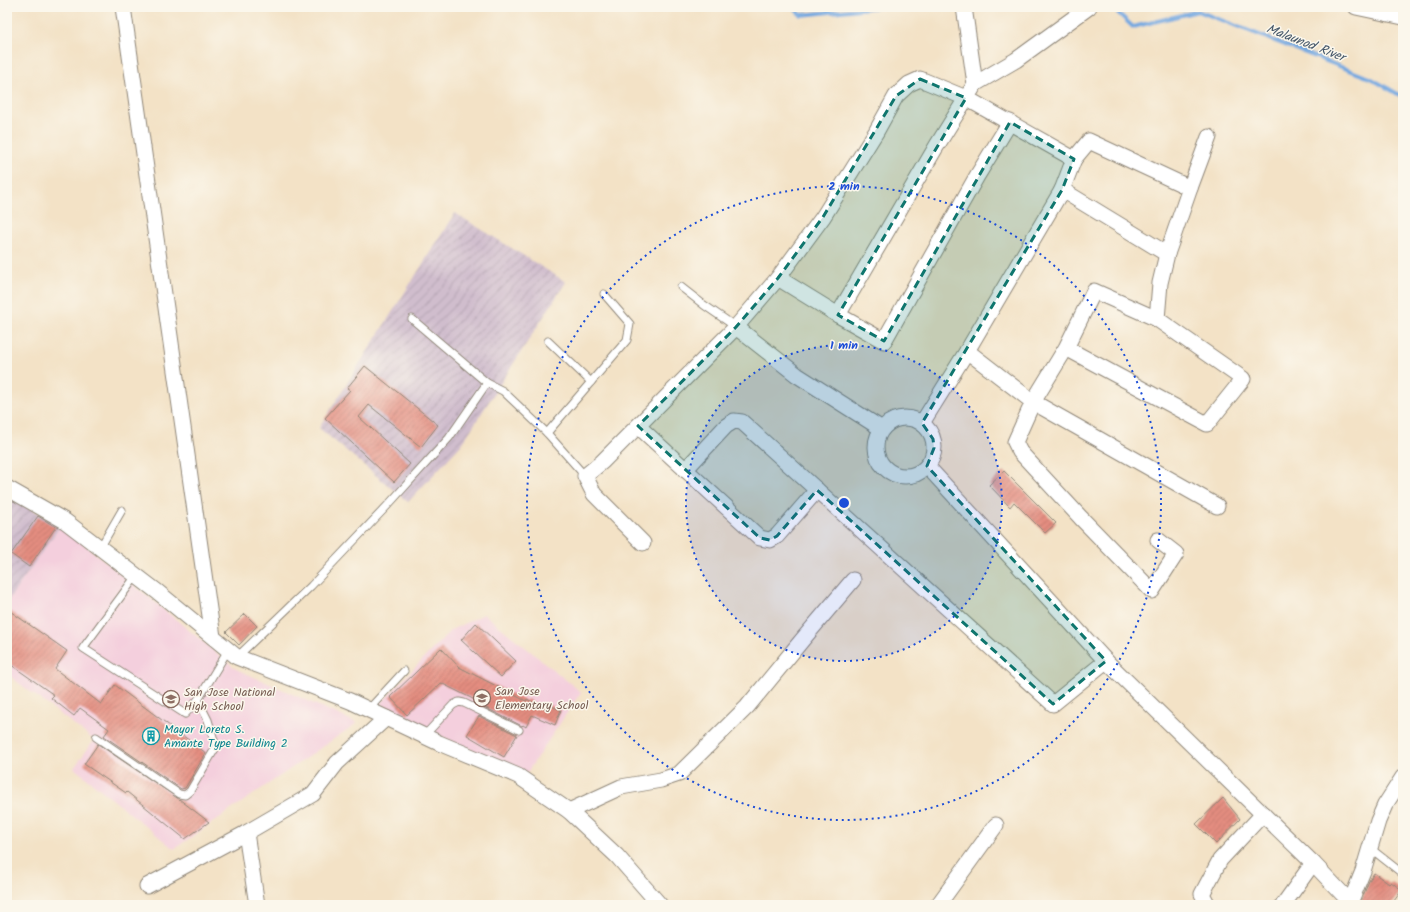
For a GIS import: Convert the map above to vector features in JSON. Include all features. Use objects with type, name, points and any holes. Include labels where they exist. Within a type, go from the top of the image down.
[{"type":"street","points":[[123,7],[213,637]]},
{"type":"street","points":[[964,7],[975,84]]},
{"type":"street","points":[[838,315],[975,84],[1016,60],[1089,7]]},
{"type":"street","points":[[1356,7],[1400,13]]},
{"type":"street","points":[[643,543],[594,494],[585,476],[602,462],[736,327],[778,278],[823,217],[876,132],[896,96],[909,84],[920,79],[966,98],[1074,158]]},
{"type":"street","points":[[778,278],[884,341],[977,176],[1010,122]]},
{"type":"street","points":[[1157,319],[1160,282],[1167,254],[1209,137]]},
{"type":"street","points":[[922,423],[967,351],[1062,190],[1074,158],[1089,141],[1190,188]]},
{"type":"street","points":[[1062,190],[1167,254]]},
{"type":"street","points":[[1066,348],[1206,424],[1243,379],[1157,319],[1094,291],[1066,348],[1033,402],[1015,442],[1020,452],[1081,518],[1152,591],[1176,554],[1158,540]]},
{"type":"street","points":[[736,327],[797,375],[882,429]]},
{"type":"street","points":[[967,351],[1033,402],[1217,506]]},
{"type":"street","points":[[897,419],[914,419],[922,423],[929,430],[933,438],[934,448],[932,458],[927,466],[920,472],[910,476],[900,476],[883,466],[878,457],[876,447],[877,437],[882,429],[889,422],[897,419]]},
{"type":"street","points":[[685,470],[726,426],[734,421],[742,422],[1053,704],[1106,661]]},
{"type":"street","points":[[638,426],[760,538],[770,540],[777,536],[818,490]]},
{"type":"street","points":[[927,466],[1106,661],[1313,863],[1352,904],[1378,821],[1399,793],[1403,777]]},
{"type":"street","points":[[7,488],[65,521],[213,637],[232,654],[350,701],[424,736],[518,776],[569,811],[617,856],[660,905]]},
{"type":"street","points":[[569,811],[621,786],[661,780],[679,774],[747,708],[853,580]]},
{"type":"street","points":[[147,886],[246,833],[313,794],[337,764],[386,718]]},
{"type":"street","points":[[1208,905],[1202,894],[1220,860],[1263,814]]},
{"type":"street","points":[[938,905],[996,825]]},
{"type":"street","points":[[246,833],[256,905]]},
{"type":"street","points":[[1283,905],[1313,863]]},
{"type":"lane","points":[[681,287],[736,327]]},
{"type":"lane","points":[[546,433],[627,340],[630,324],[604,294]]},
{"type":"lane","points":[[412,319],[487,383],[503,391],[546,433],[585,476]]},
{"type":"lane","points":[[548,340],[591,382]]},
{"type":"lane","points":[[136,576],[83,648],[185,714],[198,700],[232,654],[311,586],[424,466],[449,438],[487,383]]},
{"type":"lane","points":[[100,548],[122,510]]},
{"type":"lane","points":[[367,710],[404,671]]},
{"type":"lane","points":[[96,737],[179,794],[185,795],[190,791],[216,747],[208,720],[198,700]]},
{"type":"lane","points":[[424,736],[453,705],[459,702],[464,703],[519,730]]},
{"type":"lane","points":[[1370,848],[1403,874]]},
{"type":"highlighted area","points":[[920,79],[966,98],[838,315],[884,341],[1010,122],[1074,159],[1062,190],[922,423],[933,439],[934,448],[927,466],[1106,661],[1053,704],[817,490],[777,536],[770,540],[760,538],[638,426],[736,327],[778,278],[823,217],[896,96]]},
{"type":"shaded area","points":[[455,213],[566,282],[461,445],[408,502],[319,428]]},
{"type":"shaded area","points":[[7,496],[61,525],[7,602]]},
{"type":"shaded area","name":"San Jose National High School","points":[[61,525],[236,669],[357,723],[174,849],[74,768],[94,740],[7,674],[7,602]]},
{"type":"shaded area","name":"San Jose Elementary School","points":[[484,614],[581,692],[526,774],[448,740],[380,704],[451,630]]},
{"type":"building","points":[[365,366],[438,425],[421,447],[369,405],[359,417],[410,464],[394,482],[325,418],[350,390],[347,388]]},
{"type":"building","points":[[1004,471],[1056,523],[1045,533],[1014,502],[1010,507],[989,485]]},
{"type":"building","points":[[38,516],[56,527],[29,567],[11,554]]},
{"type":"building","points":[[7,609],[67,651],[55,669],[101,704],[115,685],[206,753],[185,788],[181,789],[104,736],[109,729],[80,708],[74,716],[51,698],[54,695],[7,662]]},
{"type":"building","points":[[245,614],[257,626],[239,645],[226,632]]},
{"type":"building","points":[[476,623],[516,661],[501,677],[461,640]]},
{"type":"building","points":[[441,648],[459,667],[526,701],[527,699],[545,709],[547,704],[561,710],[555,725],[532,715],[526,727],[523,725],[522,726],[441,683],[407,715],[390,697]]},
{"type":"building","points":[[479,716],[517,735],[504,757],[467,735]]},
{"type":"building","points":[[98,744],[179,799],[209,822],[185,839],[127,792],[126,793],[84,764]]},
{"type":"building","points":[[1223,798],[1240,819],[1216,844],[1196,824]]},
{"type":"building","points":[[1374,873],[1389,884],[1391,882],[1402,890],[1391,905],[1367,905],[1361,901]]},
{"type":"waterway","name":"Malaunod River","points":[[793,7],[801,15],[880,7]]},
{"type":"waterway","name":"Malaunod River","points":[[1113,8],[1133,27],[1198,11],[1372,79],[1403,97]]},
{"type":"place","name":"San Jose Elementary School","points":[[482,698]]},
{"type":"place","name":"San Jose National High School","points":[[171,699]]},
{"type":"place","name":"Mayor Loreto S. Amante Type Building 2","points":[[151,736]]}]
